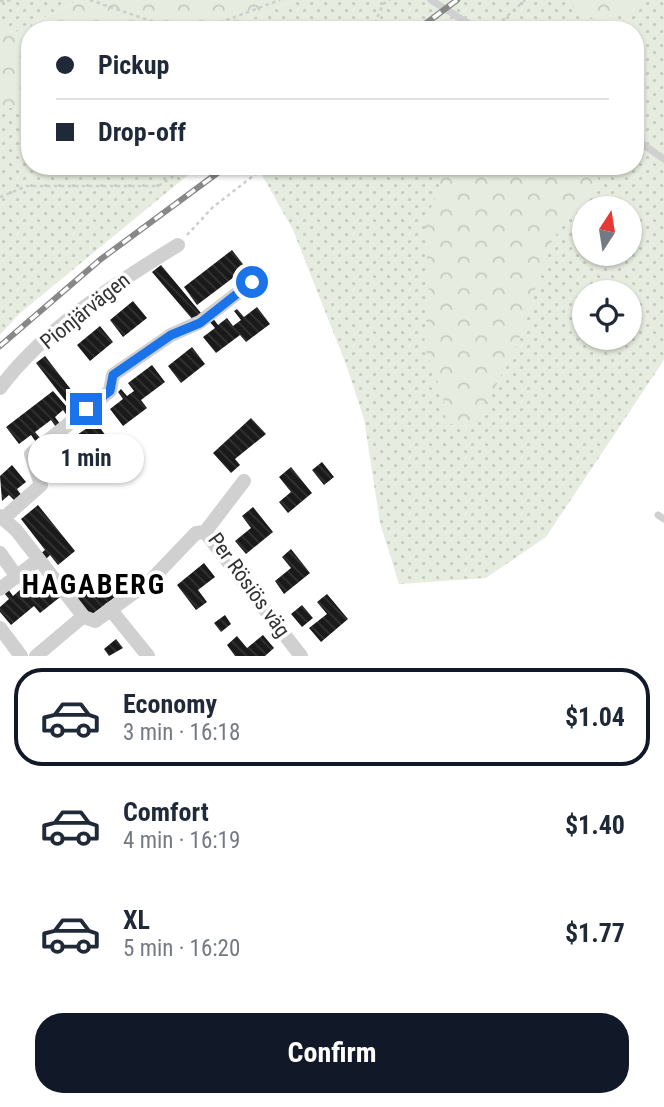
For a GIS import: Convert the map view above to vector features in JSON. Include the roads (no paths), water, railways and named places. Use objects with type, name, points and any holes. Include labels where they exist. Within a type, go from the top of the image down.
[{"type":"street","name":"Pionjärvägen","points":[[0,388],[11,373],[94,299],[178,245]]},
{"type":"street","points":[[205,532],[196,533],[150,581],[95,621],[84,617],[2,517],[33,495],[41,485],[31,454],[110,391],[113,375],[171,335],[200,323],[252,282]]},
{"type":"street","name":"Per Rösiös väg","points":[[244,481],[205,532],[302,656]]},
{"type":"street","points":[[0,553],[17,577]]},
{"type":"street","points":[[0,589],[38,560]]},
{"type":"street","points":[[110,608],[148,656]]},
{"type":"street","points":[[36,656],[84,617]]},
{"type":"street","points":[[0,628],[22,656]]},
{"type":"lane","points":[[431,0],[465,21]]},
{"type":"lane","points":[[644,145],[664,159]]},
{"type":"railway","points":[[429,21],[457,0]]},
{"type":"railway","points":[[0,346],[101,259],[215,175]]},
{"type":"district","name":"HAGABERG","points":[[94,584]]}]
